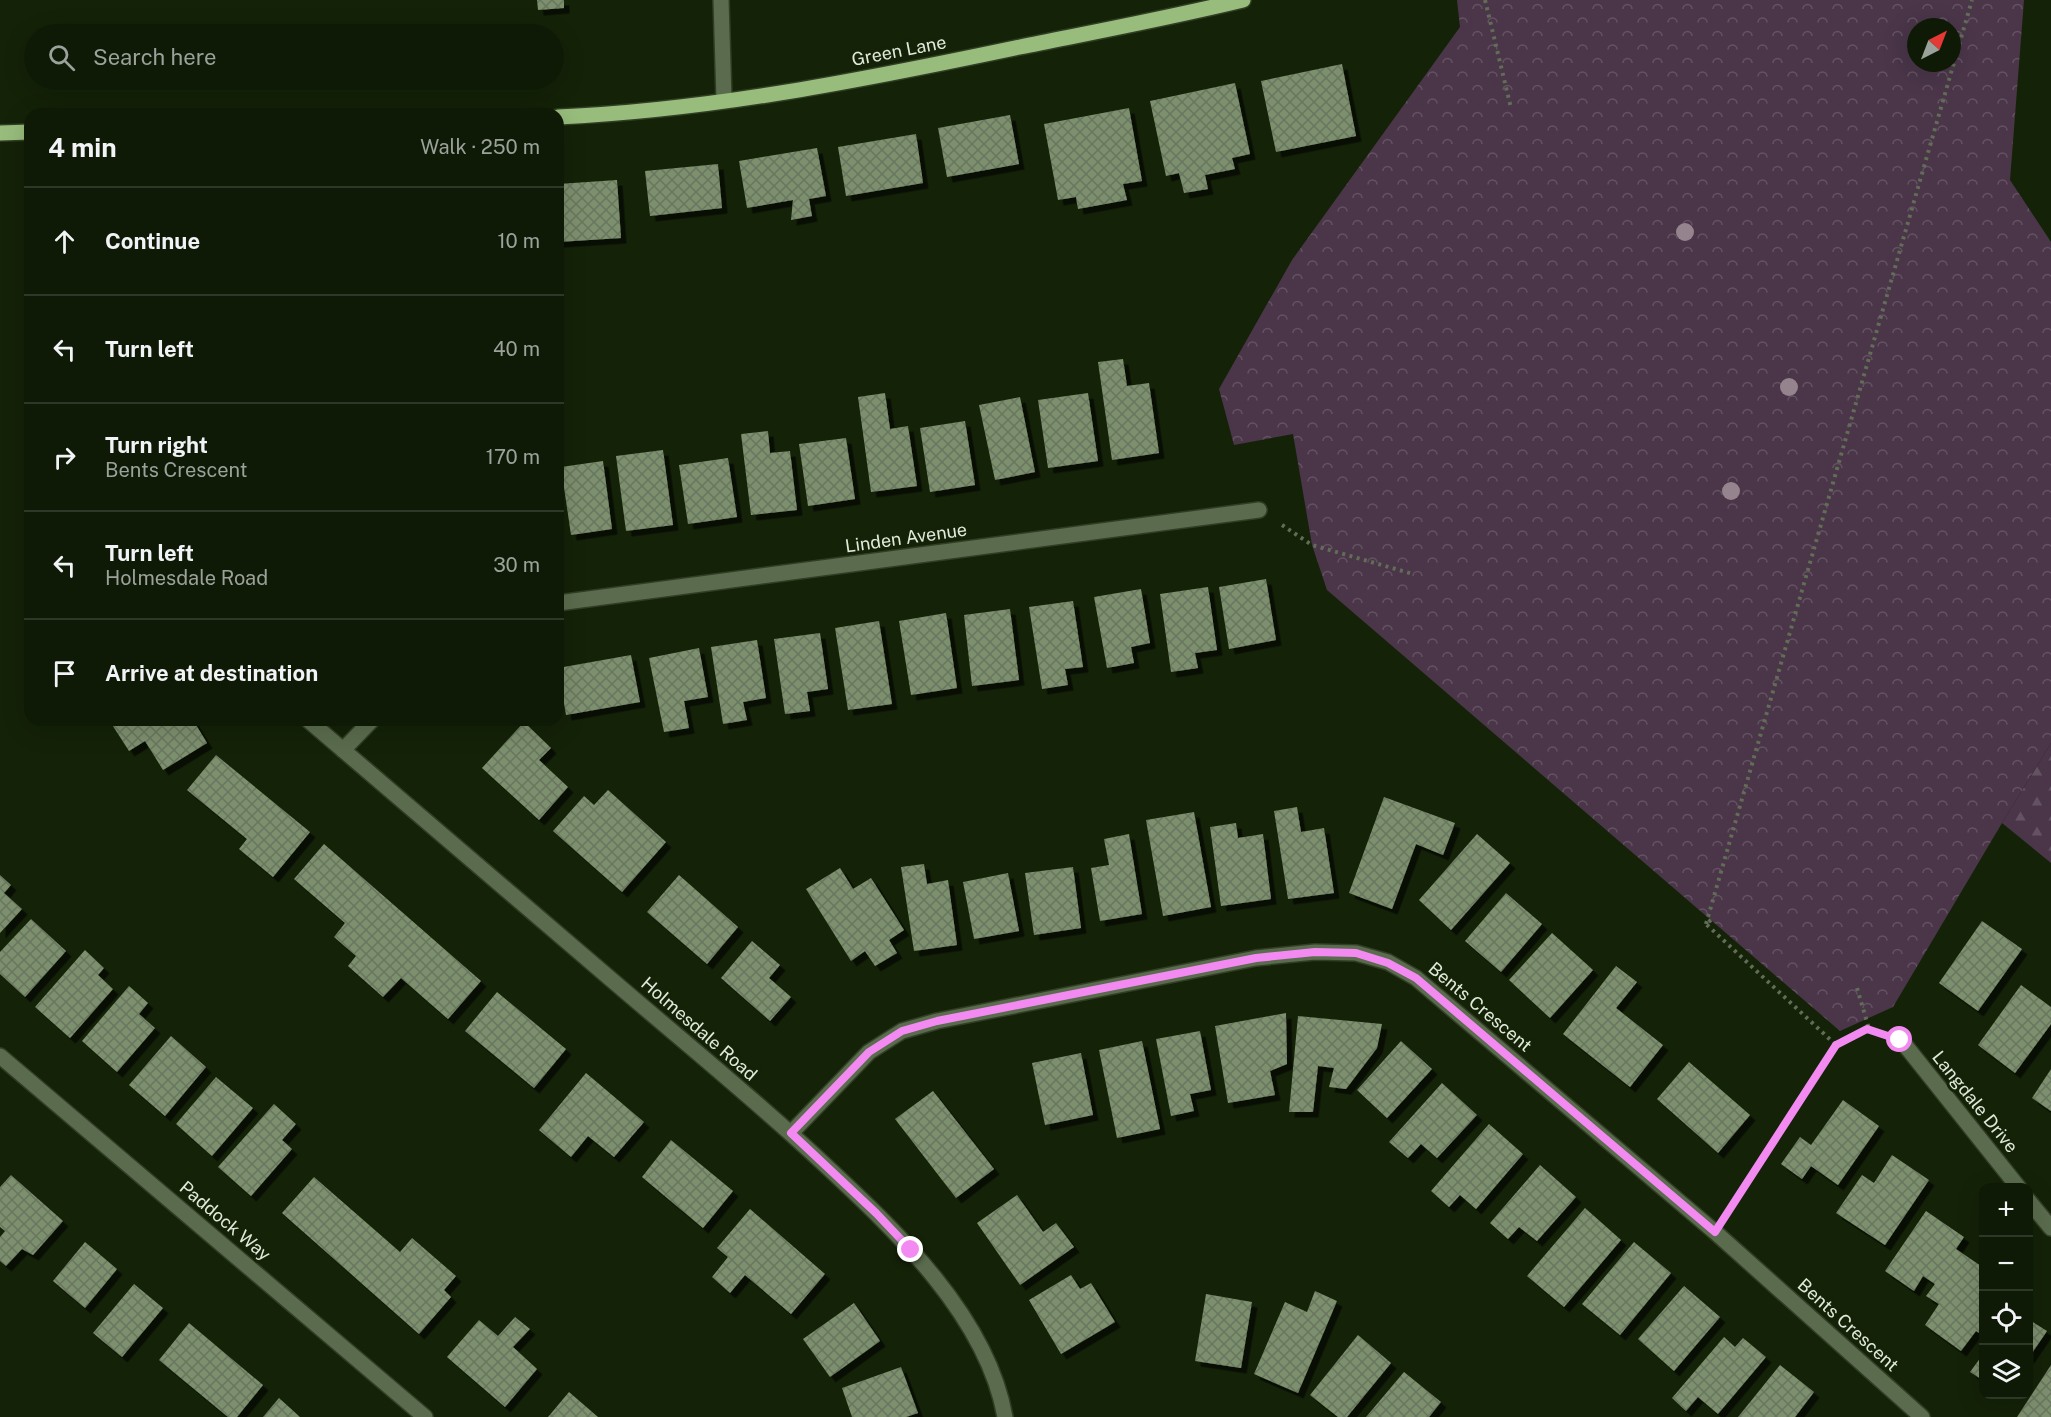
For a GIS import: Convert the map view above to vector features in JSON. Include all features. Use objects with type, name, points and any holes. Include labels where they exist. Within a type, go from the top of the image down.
[{"type":"main road","name":"Green Lane","points":[[564,117],[609,114],[724,100],[894,74],[1243,0]]},
{"type":"main road","points":[[0,133],[24,132]]},
{"type":"street","points":[[721,0],[724,100]]},
{"type":"street","name":"Linden Avenue","points":[[564,602],[1259,510]]},
{"type":"street","name":"Holmesdale Road","points":[[315,726],[791,1133],[876,1213],[911,1250],[942,1288],[972,1332],[992,1371],[1005,1417]]},
{"type":"street","points":[[343,750],[366,726]]},
{"type":"street","name":"Bents Crescent","points":[[791,1133],[869,1052],[902,1031],[937,1021],[1256,958],[1315,952],[1356,953],[1388,963],[1416,978],[1715,1232],[1922,1417]]},
{"type":"street","name":"Langdale Drive","points":[[1900,1040],[2015,1183]]},
{"type":"street","name":"Paddock Way","points":[[0,1056],[425,1417]]},
{"type":"street","points":[[2033,1206],[2051,1228]]},
{"type":"path","points":[[1485,0],[1511,108]]},
{"type":"path","points":[[1706,924],[1972,0]]},
{"type":"path","points":[[1259,510],[1312,545],[1413,574]]},
{"type":"path","points":[[1706,924],[1711,920]]},
{"type":"path","points":[[1706,924],[1836,1045]]},
{"type":"path","points":[[1857,988],[1867,1029]]},
{"type":"path","points":[[1715,1232],[1836,1045],[1867,1029],[1900,1040]]},
{"type":"green space","points":[[1457,0],[2024,0],[2010,180],[2051,242],[2051,743],[1893,1007],[1840,1031],[1327,590],[1312,545],[1293,434],[1234,445],[1219,389],[1292,260],[1460,27]]},
{"type":"green space","points":[[2051,743],[2051,863],[2002,823]]},
{"type":"building","points":[[537,0],[564,0],[564,8],[538,10]]},
{"type":"building","points":[[1342,64],[1356,136],[1276,152],[1261,81]]},
{"type":"building","points":[[1235,83],[1250,154],[1232,158],[1235,169],[1205,175],[1208,189],[1184,193],[1179,173],[1166,176],[1150,101]]},
{"type":"building","points":[[1129,108],[1142,181],[1123,184],[1127,200],[1078,209],[1076,197],[1058,200],[1044,124]]},
{"type":"building","points":[[1010,115],[1019,164],[947,177],[938,128]]},
{"type":"building","points":[[916,134],[923,183],[846,196],[838,147]]},
{"type":"building","points":[[817,148],[826,196],[809,199],[812,216],[791,220],[793,200],[747,208],[739,161]]},
{"type":"building","points":[[718,164],[722,208],[650,216],[645,171]]},
{"type":"building","points":[[617,180],[621,238],[564,242],[564,184]]},
{"type":"building","points":[[1123,359],[1127,386],[1149,383],[1159,453],[1112,460],[1098,362]]},
{"type":"building","points":[[885,393],[890,429],[908,426],[917,486],[871,492],[858,397]]},
{"type":"building","points":[[1088,393],[1098,461],[1048,468],[1038,400]]},
{"type":"building","points":[[1020,397],[1035,472],[995,480],[979,405]]},
{"type":"building","points":[[965,421],[975,485],[930,492],[920,428]]},
{"type":"building","points":[[768,431],[770,453],[790,451],[797,510],[751,515],[741,434]]},
{"type":"building","points":[[846,438],[855,499],[808,506],[799,444]]},
{"type":"building","points":[[663,450],[673,525],[626,531],[616,456]]},
{"type":"building","points":[[728,458],[737,517],[688,524],[679,465]]},
{"type":"building","points":[[603,461],[612,529],[571,535],[564,487],[564,467]]},
{"type":"building","points":[[1266,579],[1276,640],[1229,649],[1219,587]]},
{"type":"building","points":[[1208,587],[1217,650],[1195,653],[1198,668],[1171,672],[1160,594]]},
{"type":"building","points":[[1141,589],[1150,643],[1131,647],[1134,663],[1107,668],[1094,597]]},
{"type":"building","points":[[1073,601],[1083,667],[1065,669],[1068,685],[1042,689],[1029,607]]},
{"type":"building","points":[[1010,609],[1019,680],[972,686],[964,615]]},
{"type":"building","points":[[946,613],[957,688],[911,695],[899,621]]},
{"type":"building","points":[[879,621],[892,704],[848,710],[835,628]]},
{"type":"building","points":[[820,633],[828,689],[807,692],[810,711],[785,714],[774,639]]},
{"type":"building","points":[[757,640],[766,698],[743,702],[747,720],[723,724],[711,647]]},
{"type":"building","points":[[699,648],[708,697],[684,701],[689,728],[664,732],[649,658]]},
{"type":"building","points":[[631,655],[640,702],[566,715],[564,667]]},
{"type":"building","points":[[113,726],[197,726],[207,743],[163,770],[145,741],[129,751]]},
{"type":"building","points":[[520,726],[528,726],[551,748],[539,760],[568,787],[539,820],[482,768]]},
{"type":"building","points":[[216,755],[310,832],[273,877],[239,849],[247,839],[187,790]]},
{"type":"building","points":[[608,790],[666,842],[622,892],[553,831],[584,796],[594,805]]},
{"type":"building","points":[[1384,797],[1455,823],[1443,855],[1416,844],[1392,909],[1349,893]]},
{"type":"building","points":[[1297,807],[1301,832],[1324,828],[1334,893],[1288,899],[1274,811]]},
{"type":"building","points":[[1194,812],[1211,907],[1163,916],[1146,820]]},
{"type":"building","points":[[1236,823],[1238,838],[1263,834],[1271,899],[1221,906],[1210,827]]},
{"type":"building","points":[[1129,834],[1142,914],[1100,921],[1091,868],[1109,865],[1104,839]]},
{"type":"building","points":[[1477,834],[1510,863],[1451,930],[1419,900]]},
{"type":"building","points":[[324,844],[481,981],[448,1019],[401,978],[383,997],[348,966],[356,956],[334,937],[345,923],[294,879]]},
{"type":"building","points":[[924,864],[927,884],[948,880],[957,945],[914,951],[901,867]]},
{"type":"building","points":[[1073,867],[1081,928],[1034,935],[1025,873]]},
{"type":"building","points":[[840,868],[853,889],[871,878],[904,930],[889,940],[897,953],[875,966],[865,951],[851,961],[806,889]]},
{"type":"building","points":[[1008,873],[1019,931],[974,939],[963,882]]},
{"type":"building","points":[[0,875],[11,885],[4,893],[22,909],[0,933]]},
{"type":"building","points":[[679,875],[738,927],[707,964],[647,912]]},
{"type":"building","points":[[1506,893],[1542,924],[1501,972],[1465,941]]},
{"type":"building","points":[[31,919],[66,951],[25,997],[0,974],[0,952]]},
{"type":"building","points":[[1982,921],[2022,949],[1978,1011],[1939,983]]},
{"type":"building","points":[[1552,933],[1593,970],[1550,1018],[1509,980]]},
{"type":"building","points":[[752,941],[780,965],[769,978],[791,997],[770,1021],[721,978]]},
{"type":"building","points":[[85,950],[104,968],[98,975],[113,989],[70,1038],[35,1007]]},
{"type":"building","points":[[1616,966],[1637,982],[1616,1008],[1663,1045],[1630,1087],[1563,1034]]},
{"type":"building","points":[[2021,985],[2051,1007],[2051,1024],[2015,1073],[1978,1045]]},
{"type":"building","points":[[129,986],[148,1003],[139,1014],[155,1028],[117,1072],[82,1041]]},
{"type":"building","points":[[497,992],[566,1049],[534,1088],[465,1031]]},
{"type":"building","points":[[1286,1013],[1287,1064],[1270,1071],[1275,1095],[1228,1103],[1215,1026]]},
{"type":"building","points":[[1298,1016],[1382,1024],[1377,1048],[1346,1089],[1329,1087],[1334,1068],[1318,1066],[1313,1112],[1289,1112]]},
{"type":"building","points":[[1200,1031],[1211,1090],[1190,1094],[1194,1111],[1171,1116],[1156,1039]]},
{"type":"building","points":[[171,1036],[206,1067],[165,1116],[129,1085]]},
{"type":"building","points":[[1142,1041],[1160,1129],[1117,1138],[1099,1050]]},
{"type":"building","points":[[1401,1041],[1432,1069],[1387,1118],[1357,1090]]},
{"type":"building","points":[[1081,1053],[1093,1115],[1045,1125],[1032,1063]]},
{"type":"building","points":[[1689,1062],[1750,1115],[1718,1153],[1657,1099]]},
{"type":"building","points":[[2051,1069],[2051,1111],[2032,1098]]},
{"type":"building","points":[[586,1073],[644,1122],[614,1157],[588,1136],[571,1157],[539,1130]]},
{"type":"building","points":[[216,1077],[253,1108],[212,1156],[176,1124]]},
{"type":"building","points":[[1442,1083],[1477,1115],[1437,1158],[1421,1144],[1408,1158],[1389,1142]]},
{"type":"building","points":[[933,1091],[994,1169],[956,1198],[895,1119]]},
{"type":"building","points":[[1843,1100],[1879,1126],[1838,1185],[1811,1166],[1802,1179],[1781,1164],[1800,1137],[1811,1145]]},
{"type":"building","points":[[274,1104],[296,1124],[282,1140],[292,1149],[251,1196],[218,1167]]},
{"type":"building","points":[[1489,1124],[1523,1154],[1476,1209],[1460,1195],[1449,1207],[1431,1191]]},
{"type":"building","points":[[671,1140],[733,1191],[703,1228],[642,1177]]},
{"type":"building","points":[[1892,1155],[1929,1180],[1885,1245],[1836,1213],[1862,1175],[1874,1183]]},
{"type":"building","points":[[1540,1165],[1576,1197],[1537,1241],[1519,1227],[1508,1239],[1490,1223]]},
{"type":"building","points":[[11,1175],[63,1221],[33,1255],[22,1249],[6,1266],[0,1261],[0,1237],[5,1231],[0,1227],[0,1187]]},
{"type":"building","points":[[314,1177],[400,1252],[412,1238],[456,1276],[444,1290],[451,1297],[419,1334],[282,1213]]},
{"type":"building","points":[[1017,1195],[1043,1232],[1056,1223],[1074,1247],[1020,1285],[977,1223]]},
{"type":"building","points":[[1585,1208],[1621,1240],[1564,1307],[1527,1276]]},
{"type":"building","points":[[750,1209],[825,1274],[791,1314],[745,1275],[730,1293],[712,1277],[728,1257],[717,1248]]},
{"type":"building","points":[[1926,1211],[1964,1237],[1956,1249],[1979,1265],[1979,1333],[1976,1331],[1961,1351],[1925,1325],[1939,1304],[1926,1296],[1935,1284],[1923,1276],[1914,1291],[1885,1271]]},
{"type":"building","points":[[85,1242],[117,1269],[85,1308],[53,1281]]},
{"type":"building","points":[[1634,1242],[1671,1273],[1620,1335],[1582,1304]]},
{"type":"building","points":[[1071,1275],[1080,1289],[1091,1283],[1115,1322],[1061,1354],[1029,1300]]},
{"type":"building","points":[[134,1284],[163,1308],[122,1357],[93,1333]]},
{"type":"building","points":[[1684,1286],[1720,1317],[1674,1371],[1638,1339]]},
{"type":"building","points":[[1315,1291],[1337,1301],[1298,1393],[1254,1374],[1285,1302],[1307,1312]]},
{"type":"building","points":[[1206,1294],[1252,1302],[1241,1368],[1195,1361]]},
{"type":"building","points":[[854,1303],[880,1341],[830,1377],[803,1339]]},
{"type":"building","points":[[515,1317],[530,1329],[513,1347],[537,1369],[505,1407],[447,1357],[479,1320],[498,1336]]},
{"type":"building","points":[[2033,1322],[2047,1331],[2033,1352]]},
{"type":"building","points":[[189,1323],[263,1385],[237,1417],[228,1417],[159,1360]]},
{"type":"building","points":[[1358,1335],[1391,1363],[1347,1417],[1338,1417],[1310,1395]]},
{"type":"building","points":[[1724,1337],[1735,1347],[1743,1338],[1766,1357],[1718,1414],[1698,1397],[1686,1411],[1672,1398]]},
{"type":"building","points":[[1979,1360],[1979,1378],[1970,1372]]},
{"type":"building","points":[[1780,1365],[1814,1392],[1795,1417],[1738,1417]]},
{"type":"building","points":[[2051,1365],[2051,1417],[2017,1417],[2029,1399],[2033,1399],[2033,1393]]},
{"type":"building","points":[[901,1367],[918,1413],[906,1417],[852,1417],[842,1388]]},
{"type":"building","points":[[1404,1372],[1441,1402],[1429,1417],[1366,1417]]},
{"type":"building","points":[[569,1392],[598,1417],[548,1417]]},
{"type":"building","points":[[279,1398],[300,1417],[263,1417]]},
{"type":"route","points":[[911,1250],[876,1213],[791,1133],[869,1052],[902,1031],[937,1021],[1256,958],[1315,952],[1356,953],[1388,963],[1416,978],[1715,1232],[1836,1045],[1867,1029],[1900,1040]]}]
